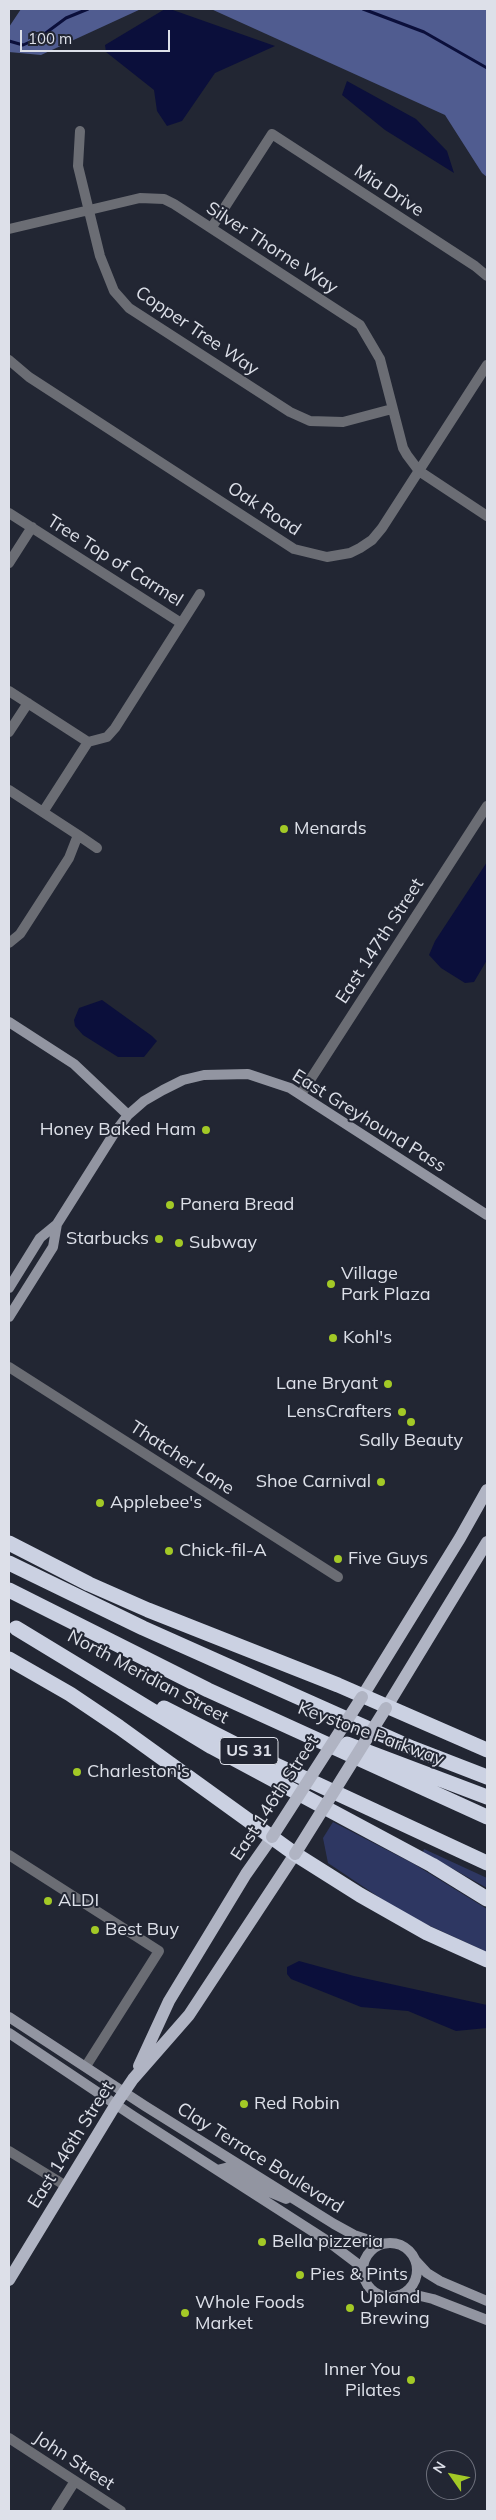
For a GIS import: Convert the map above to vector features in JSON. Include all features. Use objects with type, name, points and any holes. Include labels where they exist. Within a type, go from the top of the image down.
[{"type":"highway","points":[[9,1543],[133,1604],[362,1696],[487,1750]]},
{"type":"highway","points":[[9,1563],[66,1592],[218,1662],[412,1748],[487,1777]]},
{"type":"highway","name":"North Meridian Street","points":[[9,1590],[110,1642],[242,1706],[487,1817]]},
{"type":"highway","points":[[12,1626],[204,1743],[424,1861],[486,1898]]},
{"type":"highway","name":"North Meridian Street","points":[[12,1626],[276,1765],[487,1863]]},
{"type":"highway","points":[[9,1659],[70,1694],[119,1726],[295,1854],[392,1915],[487,1960]]},
{"type":"highway","name":"Keystone Parkway","points":[[242,1706],[383,1756],[487,1797]]},
{"type":"main road","name":"East 146th Street","points":[[9,2280],[133,2079],[169,2001],[362,1696],[460,1538],[487,1490]]},
{"type":"main road","name":"East 146th Street","points":[[133,2079],[189,2015],[295,1854],[487,1542]]},
{"type":"street","name":"Copper Tree Way","points":[[80,130],[78,166],[106,277],[114,291],[129,308],[290,412],[310,421],[343,422],[392,409]]},
{"type":"street","name":"Mia Drive","points":[[212,227],[272,134],[475,266],[487,276]]},
{"type":"street","name":"Silver Thorne Way","points":[[9,229],[128,200],[153,198],[174,204],[360,325],[380,359],[403,448],[419,471]]},
{"type":"street","name":"Oak Road","points":[[9,360],[29,377],[286,543],[314,555],[327,557],[350,553],[372,540],[419,471]]},
{"type":"street","points":[[487,366],[419,471],[487,516]]},
{"type":"street","name":"Tree Top of Carmel","points":[[9,513],[181,623]]},
{"type":"street","name":"Tree Top of Carmel","points":[[9,563],[32,528]]},
{"type":"street","name":"Tree Top of Carmel","points":[[88,742],[107,736],[115,728],[200,594]]},
{"type":"street","points":[[9,692],[88,742],[43,812]]},
{"type":"street","points":[[9,732],[28,703]]},
{"type":"street","points":[[9,790],[97,848]]},
{"type":"street","name":"East 147th Street","points":[[301,1094],[487,806]]},
{"type":"street","points":[[9,951],[69,858],[78,836]]},
{"type":"street","points":[[9,943],[20,934]]},
{"type":"street","points":[[9,1022],[74,1064],[128,1115]]},
{"type":"street","name":"East Greyhound Pass","points":[[9,1288],[40,1238],[57,1224],[115,1132],[128,1115],[144,1101],[163,1090],[183,1080],[204,1075],[248,1074],[280,1084],[301,1094],[487,1215]]},
{"type":"street","name":"East Greyhound Pass","points":[[9,1317],[53,1247],[57,1224]]},
{"type":"street","name":"Thatcher Lane","points":[[9,1367],[338,1577]]},
{"type":"street","points":[[9,1855],[159,1951],[86,2066]]},
{"type":"street","name":"Clay Terrace Boulevard","points":[[9,2016],[125,2092],[354,2235],[381,2244]]},
{"type":"street","name":"Clay Terrace Boulevard","points":[[9,2033],[326,2240],[363,2268]]},
{"type":"street","points":[[9,2151],[66,2186]]},
{"type":"street","points":[[217,2170],[229,2167],[269,2192],[311,2208]]},
{"type":"street","points":[[487,2301],[440,2281],[428,2273],[407,2249],[400,2245],[381,2244],[366,2256],[363,2268],[365,2280],[372,2290],[387,2297],[416,2295],[433,2299],[487,2320]]},
{"type":"street","points":[[398,2296],[409,2289],[416,2278],[414,2259]]},
{"type":"street","name":"John Street","points":[[9,2438],[121,2511]]},
{"type":"street","points":[[56,2511],[75,2481]]},
{"type":"shaded area","points":[[21,9],[141,9],[41,55],[9,52],[9,27]]},
{"type":"shaded area","points":[[165,9],[170,9],[275,46],[215,73],[182,121],[167,126],[157,111],[154,90],[106,52],[105,45]]},
{"type":"shaded area","points":[[211,9],[487,9],[487,177],[482,173],[445,115]]},
{"type":"shaded area","points":[[347,81],[416,119],[447,151],[454,173],[385,130],[342,95]]},
{"type":"shaded area","points":[[487,862],[487,960],[474,982],[465,983],[441,968],[429,955],[435,941]]},
{"type":"shaded area","points":[[102,1000],[157,1041],[144,1057],[118,1057],[83,1035],[75,1026],[74,1020],[79,1008]]},
{"type":"shaded area","points":[[333,1822],[414,1864],[487,1909],[487,1952],[404,1914],[328,1863],[323,1838]]},
{"type":"shaded area","points":[[424,1849],[487,1878],[487,1888],[423,1852]]},
{"type":"shaded area","points":[[299,1961],[354,1976],[487,2005],[487,2028],[456,2031],[408,2011],[361,2007],[291,1979],[287,1974],[287,1967]]},
{"type":"waterway","points":[[9,41],[23,45],[39,38],[66,18],[88,9]]},
{"type":"waterway","points":[[363,9],[424,32],[487,68]]},
{"type":"place","name":"Menards","points":[[284,829]]},
{"type":"place","name":"Honey Baked Ham","points":[[206,1130]]},
{"type":"place","name":"Panera Bread","points":[[170,1205]]},
{"type":"place","name":"Starbucks","points":[[159,1239]]},
{"type":"place","name":"Subway","points":[[179,1243]]},
{"type":"place","name":"Village Park Plaza","points":[[331,1284]]},
{"type":"place","name":"Kohl's","points":[[333,1338]]},
{"type":"place","name":"Lane Bryant","points":[[388,1384]]},
{"type":"place","name":"LensCrafters","points":[[402,1412]]},
{"type":"place","name":"Sally Beauty","points":[[411,1422]]},
{"type":"place","name":"Shoe Carnival","points":[[381,1482]]},
{"type":"place","name":"Applebee's","points":[[100,1503]]},
{"type":"place","name":"Chick-fil-A","points":[[169,1551]]},
{"type":"place","name":"Five Guys","points":[[338,1559]]},
{"type":"place","name":"Charleston's","points":[[77,1772]]},
{"type":"place","name":"ALDI","points":[[48,1901]]},
{"type":"place","name":"Best Buy","points":[[95,1930]]},
{"type":"place","name":"Red Robin","points":[[244,2104]]},
{"type":"place","name":"Bella pizzeria","points":[[262,2242]]},
{"type":"place","name":"Pies & Pints","points":[[300,2275]]},
{"type":"place","name":"Upland Brewing","points":[[350,2308]]},
{"type":"place","name":"Whole Foods Market","points":[[185,2313]]},
{"type":"place","name":"Inner You Pilates","points":[[411,2380]]}]
